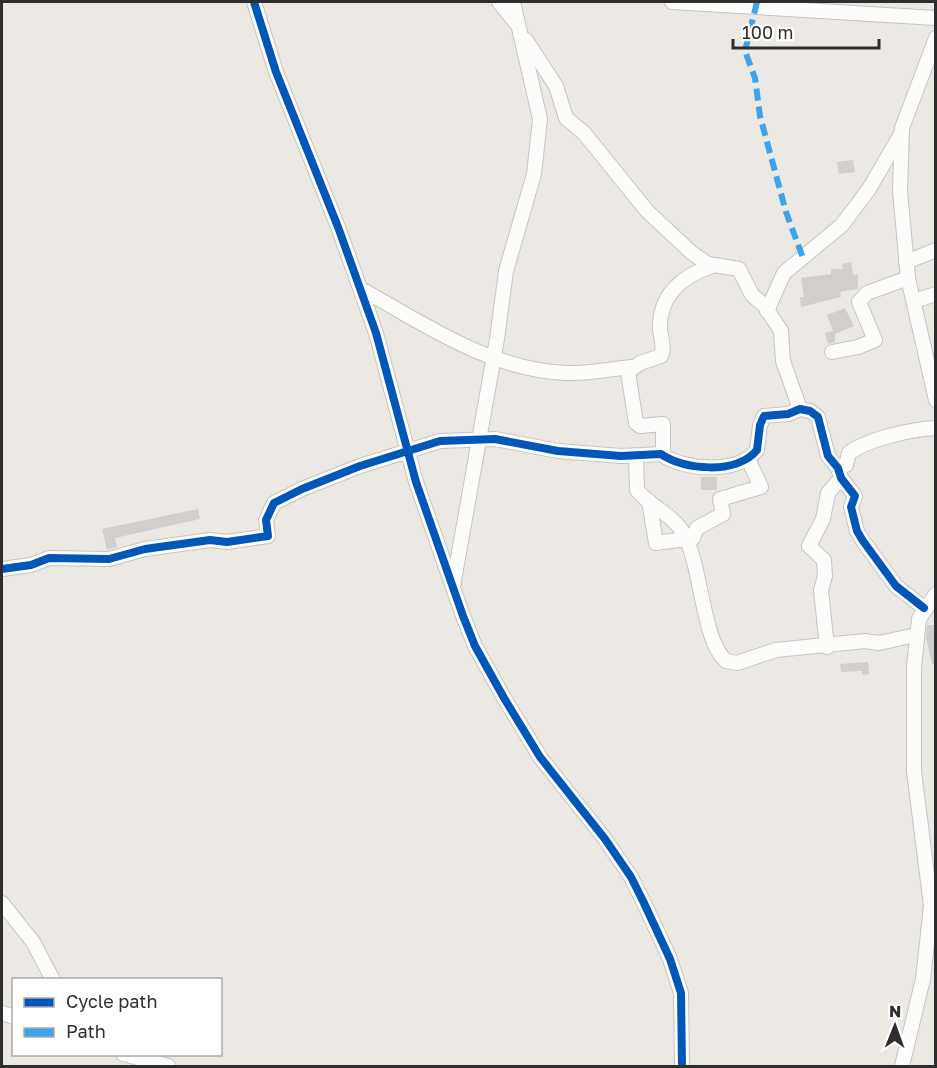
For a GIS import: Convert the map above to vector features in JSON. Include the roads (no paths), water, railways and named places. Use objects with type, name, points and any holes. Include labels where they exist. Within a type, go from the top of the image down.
[{"type":"street","points":[[254,2],[276,72],[361,289],[376,333],[408,450],[453,588],[476,646],[540,757],[610,846],[643,901],[670,959],[681,993],[682,1066]]},
{"type":"street","points":[[499,2],[520,29],[556,87],[566,118],[584,133],[647,211],[692,254],[712,266]]},
{"type":"street","points":[[453,588],[506,271],[534,174],[540,119],[513,2]]},
{"type":"street","points":[[672,2],[936,18]]},
{"type":"street","points":[[767,311],[784,273],[842,225],[869,189],[902,132],[936,38]]},
{"type":"street","points":[[902,132],[900,215],[908,278],[936,400]]},
{"type":"street","points":[[906,262],[936,250]]},
{"type":"street","points":[[361,289],[479,354],[520,368],[568,374],[631,367],[659,359],[663,348],[661,321],[669,294],[674,287],[692,273],[712,266],[739,268],[752,295],[781,331],[783,361],[800,409]]},
{"type":"street","points":[[832,352],[858,347],[875,340],[859,302],[867,293],[908,278]]},
{"type":"street","points":[[914,301],[936,294]]},
{"type":"street","points":[[631,367],[628,382],[635,405],[636,423],[640,426],[663,424],[663,455]]},
{"type":"street","points":[[2,569],[31,565],[49,558],[109,559],[145,549],[210,540],[227,542],[268,536],[266,520],[274,503],[302,489],[408,450],[448,440],[512,441],[558,450],[636,456],[663,455],[667,459],[711,468],[724,468],[748,459],[757,450],[764,416],[788,414],[800,409],[810,411],[818,417],[828,456],[855,496],[851,507],[857,531],[863,541],[896,586],[931,601],[919,618],[916,635],[914,771],[931,901],[923,979],[902,1066]]},
{"type":"street","points":[[827,647],[821,590],[824,582],[824,560],[809,546],[812,536],[819,529],[828,493],[846,465],[849,453],[857,448],[900,432],[936,428]]},
{"type":"street","points":[[636,456],[637,490],[674,521],[687,539],[714,643],[724,660],[737,663],[776,650],[827,647],[865,641],[879,643],[916,635]]},
{"type":"street","points":[[649,501],[656,543],[693,538],[697,528],[723,514],[720,499],[761,487],[748,459]]},
{"type":"street","points":[[2,903],[33,942],[52,978]]},
{"type":"street","points":[[130,1056],[168,1066]]}]
